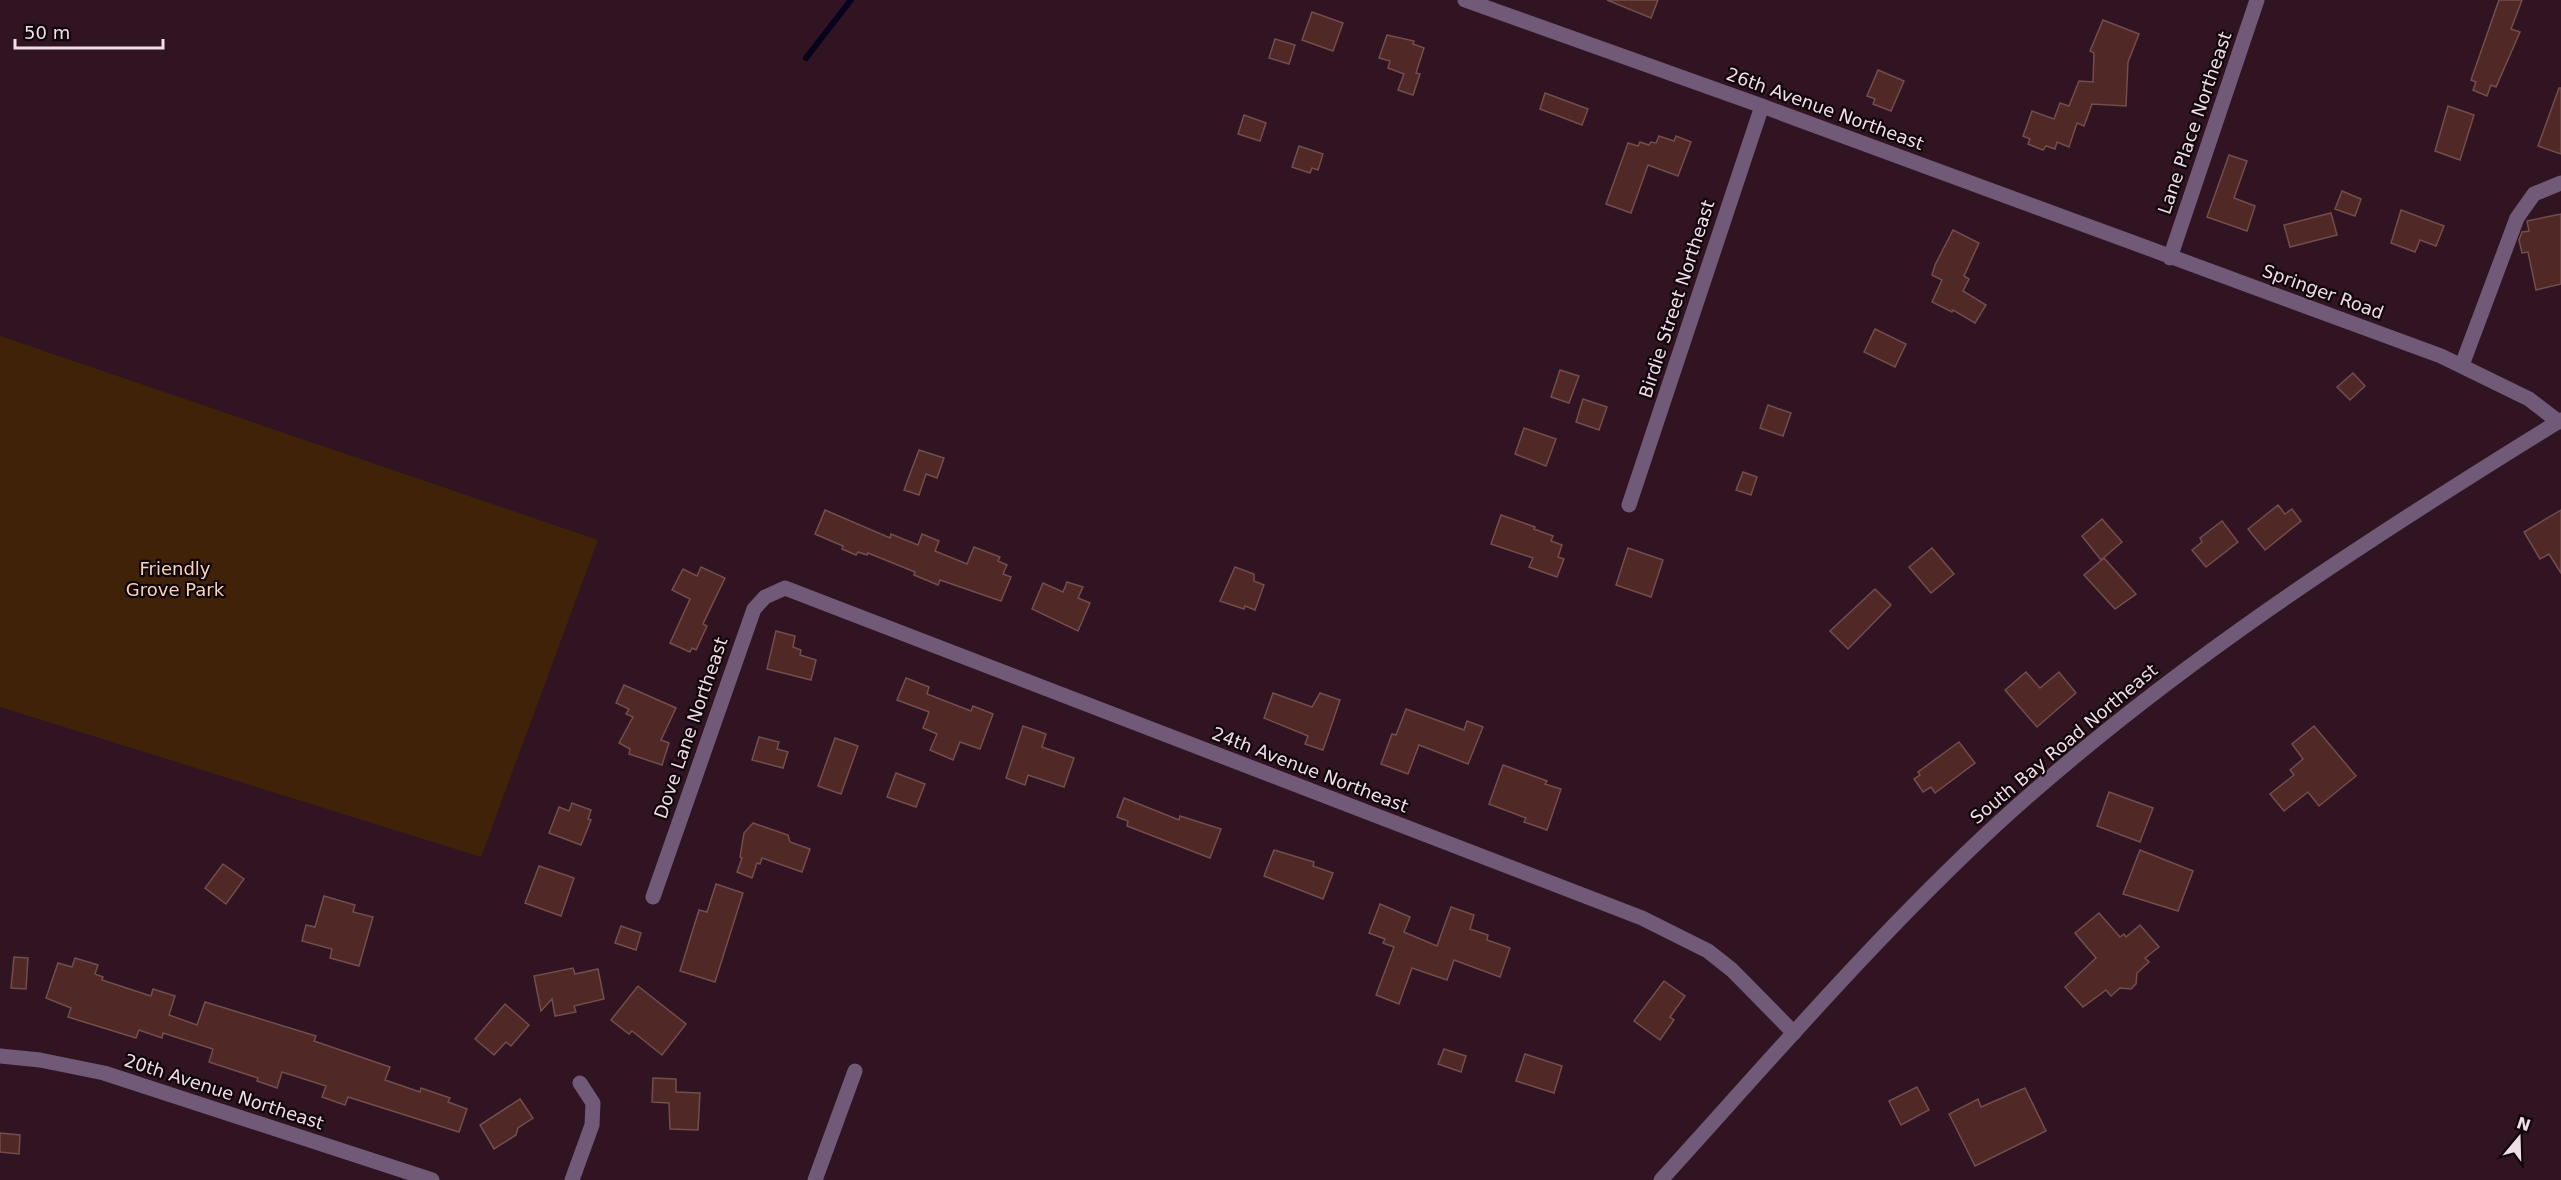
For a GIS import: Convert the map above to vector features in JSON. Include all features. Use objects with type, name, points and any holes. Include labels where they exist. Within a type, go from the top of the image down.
[{"type":"street","name":"26th Avenue Northeast","points":[[1465,0],[1762,106],[2170,258]]},
{"type":"street","name":"Lane Place Northeast","points":[[2170,258],[2257,0]]},
{"type":"street","name":"Birdie Street Northeast","points":[[1629,505],[1762,106]]},
{"type":"street","points":[[2560,421],[2529,399],[2462,365],[2517,218],[2534,194],[2561,183]]},
{"type":"street","name":"Springer Road","points":[[2170,258],[2462,365]]},
{"type":"street","name":"South Bay Road Northeast","points":[[1661,1180],[1910,911],[1996,825],[2150,694],[2308,580],[2560,421]]},
{"type":"street","name":"24th Avenue Northeast","points":[[785,588],[1642,918],[1708,951],[1732,970],[1794,1034]]},
{"type":"street","name":"Dove Lane Northeast","points":[[653,897],[754,609],[765,597],[785,588]]},
{"type":"street","name":"20th Avenue Northeast","points":[[0,1056],[40,1060],[104,1073],[432,1180]]},
{"type":"street","points":[[815,1180],[855,1071]]},
{"type":"street","points":[[572,1180],[592,1125],[592,1103],[580,1083]]},
{"type":"green space","name":"Friendly Grove Park","points":[[0,336],[598,540],[481,857],[0,707]]},
{"type":"building","points":[[1607,0],[1658,0],[1651,18]]},
{"type":"building","points":[[2499,0],[2522,0],[2511,29],[2520,32],[2496,87],[2491,85],[2487,96],[2473,90],[2476,82],[2471,80]]},
{"type":"building","points":[[1312,12],[1343,23],[1333,51],[1302,40]]},
{"type":"building","points":[[2103,20],[2139,34],[2128,62],[2126,106],[2092,104],[2084,126],[2077,123],[2069,147],[2057,142],[2055,149],[2046,146],[2043,150],[2028,144],[2030,139],[2023,136],[2032,111],[2054,119],[2060,103],[2069,106],[2079,81],[2093,82],[2094,53],[2090,51]]},
{"type":"building","points":[[1387,35],[1414,41],[1413,44],[1424,48],[1416,73],[1420,74],[1413,95],[1398,90],[1404,74],[1388,68],[1390,61],[1379,58]]},
{"type":"building","points":[[1275,39],[1295,45],[1289,64],[1269,58]]},
{"type":"building","points":[[1878,70],[1904,81],[1891,111],[1873,104],[1875,99],[1867,96]]},
{"type":"building","points":[[2559,88],[2561,88],[2561,154],[2538,146]]},
{"type":"building","points":[[1545,93],[1588,109],[1582,125],[1540,109]]},
{"type":"building","points":[[2448,106],[2474,115],[2460,160],[2435,151]]},
{"type":"building","points":[[1244,115],[1266,123],[1260,141],[1238,134]]},
{"type":"building","points":[[1659,136],[1674,141],[1676,136],[1691,142],[1678,176],[1648,165],[1631,213],[1606,204],[1628,143],[1638,146],[1640,142],[1649,145],[1651,142],[1656,143]]},
{"type":"building","points":[[1299,146],[1323,154],[1318,170],[1312,168],[1310,173],[1292,167]]},
{"type":"building","points":[[2229,155],[2247,161],[2234,198],[2255,206],[2247,231],[2207,217]]},
{"type":"building","points":[[2342,191],[2361,199],[2355,216],[2335,209]]},
{"type":"building","points":[[2401,210],[2444,226],[2436,246],[2420,240],[2415,252],[2391,243]]},
{"type":"building","points":[[2331,213],[2337,235],[2290,247],[2284,225]]},
{"type":"building","points":[[2561,214],[2561,284],[2536,290],[2528,252],[2522,253],[2519,240],[2522,232],[2529,231],[2527,221]]},
{"type":"building","points":[[1953,230],[1979,243],[1964,276],[1969,279],[1963,291],[1986,305],[1975,323],[1953,310],[1952,312],[1932,302],[1942,280],[1932,275]]},
{"type":"building","points":[[1875,329],[1906,344],[1895,367],[1864,352]]},
{"type":"building","points":[[1560,370],[1579,376],[1569,403],[1551,397]]},
{"type":"building","points":[[2353,373],[2365,386],[2350,400],[2337,387]]},
{"type":"building","points":[[1583,399],[1607,407],[1599,430],[1576,422]]},
{"type":"building","points":[[1768,405],[1791,413],[1783,436],[1760,428]]},
{"type":"building","points":[[1524,428],[1556,439],[1546,466],[1515,454]]},
{"type":"building","points":[[919,450],[944,458],[937,478],[926,474],[919,495],[904,490]]},
{"type":"building","points":[[1743,472],[1757,477],[1751,495],[1736,490]]},
{"type":"building","points":[[2278,505],[2285,514],[2292,509],[2301,521],[2265,550],[2248,529]]},
{"type":"building","points":[[825,510],[890,538],[891,534],[918,545],[922,534],[939,541],[935,551],[967,564],[974,547],[1000,557],[998,561],[1007,565],[1003,574],[1011,577],[1001,601],[940,580],[938,585],[914,575],[915,572],[868,553],[867,555],[858,552],[856,555],[842,549],[843,546],[815,534]]},
{"type":"building","points":[[2561,510],[2561,573],[2549,554],[2540,559],[2524,532]]},
{"type":"building","points":[[1501,515],[1535,527],[1534,529],[1553,536],[1551,541],[1562,545],[1558,557],[1564,559],[1557,577],[1529,567],[1533,558],[1491,544]]},
{"type":"building","points":[[2102,519],[2122,542],[2101,560],[2082,536]]},
{"type":"building","points":[[2222,521],[2238,542],[2206,567],[2192,550],[2202,542],[2200,538]]},
{"type":"building","points":[[1628,548],[1663,560],[1651,597],[1616,585]]},
{"type":"building","points":[[1932,548],[1954,574],[1931,593],[1909,567]]},
{"type":"building","points":[[2104,558],[2136,594],[2115,609],[2084,575]]},
{"type":"building","points":[[701,567],[725,578],[703,624],[707,626],[696,650],[692,648],[690,652],[670,643],[690,599],[672,590],[683,569],[697,576]]},
{"type":"building","points":[[1235,567],[1254,574],[1254,581],[1264,585],[1255,610],[1220,601]]},
{"type":"building","points":[[1067,582],[1083,587],[1078,598],[1090,603],[1078,631],[1032,609],[1043,583],[1063,592]]},
{"type":"building","points":[[1875,589],[1891,605],[1848,649],[1830,631]]},
{"type":"building","points":[[776,631],[795,636],[793,647],[801,650],[800,655],[816,660],[811,680],[767,669]]},
{"type":"building","points":[[2026,672],[2040,688],[2059,672],[2076,693],[2037,727],[2005,690]]},
{"type":"building","points":[[906,678],[929,687],[927,694],[971,711],[973,706],[993,714],[980,749],[960,742],[953,760],[930,750],[937,734],[923,728],[929,712],[897,700]]},
{"type":"building","points":[[624,685],[676,708],[661,740],[669,743],[662,765],[629,754],[630,749],[619,743],[633,717],[626,714],[629,709],[616,703]]},
{"type":"building","points":[[1273,693],[1312,707],[1320,693],[1340,700],[1323,750],[1305,744],[1308,736],[1264,718]]},
{"type":"building","points":[[1406,709],[1464,730],[1467,721],[1483,727],[1468,764],[1419,745],[1408,774],[1381,764],[1392,734],[1396,735]]},
{"type":"building","points":[[1023,726],[1046,734],[1042,747],[1074,758],[1064,787],[1028,775],[1025,785],[1006,778]]},
{"type":"building","points":[[2314,726],[2356,776],[2319,806],[2308,792],[2284,811],[2270,794],[2294,775],[2290,770],[2303,759],[2292,744]]},
{"type":"building","points":[[759,737],[779,742],[777,749],[788,752],[783,768],[752,760]]},
{"type":"building","points":[[835,738],[858,746],[841,794],[818,786]]},
{"type":"building","points":[[1959,742],[1975,763],[1935,793],[1931,787],[1923,792],[1914,779],[1920,775],[1918,772]]},
{"type":"building","points":[[1503,765],[1547,781],[1545,784],[1561,789],[1547,830],[1524,822],[1526,818],[1489,804]]},
{"type":"building","points":[[896,773],[925,784],[916,807],[887,797]]},
{"type":"building","points":[[2109,792],[2153,808],[2140,842],[2097,826]]},
{"type":"building","points":[[1124,798],[1179,820],[1180,816],[1221,829],[1210,858],[1127,826],[1128,821],[1117,817]]},
{"type":"building","points":[[572,803],[591,810],[588,819],[591,820],[581,845],[549,833],[559,807],[569,811]]},
{"type":"building","points":[[753,823],[788,835],[790,842],[810,849],[802,872],[762,858],[760,864],[757,863],[752,878],[737,872],[742,858],[740,857],[744,833]]},
{"type":"building","points":[[1274,850],[1314,862],[1313,866],[1333,873],[1323,899],[1264,876]]},
{"type":"building","points":[[2140,850],[2193,871],[2178,911],[2123,894]]},
{"type":"building","points":[[223,864],[244,879],[226,904],[205,888]]},
{"type":"building","points":[[539,866],[574,878],[561,916],[525,903]]},
{"type":"building","points":[[716,884],[743,893],[715,982],[680,971],[699,910],[707,912]]},
{"type":"building","points":[[324,896],[355,905],[353,912],[373,917],[359,966],[330,958],[332,949],[302,941],[306,925],[315,927]]},
{"type":"building","points":[[1380,904],[1410,917],[1404,932],[1437,946],[1451,907],[1474,915],[1470,929],[1488,935],[1487,940],[1510,948],[1500,977],[1454,960],[1447,980],[1412,968],[1399,1004],[1376,995],[1394,947],[1383,943],[1385,939],[1369,933]]},
{"type":"building","points":[[2099,913],[2120,937],[2124,934],[2126,937],[2140,925],[2159,947],[2145,958],[2149,962],[2137,973],[2136,984],[2131,989],[2120,988],[2111,996],[2106,990],[2083,1007],[2065,987],[2096,958],[2075,933]]},
{"type":"building","points":[[621,926],[641,933],[636,950],[615,943]]},
{"type":"building","points":[[14,957],[28,958],[26,989],[11,988]]},
{"type":"building","points":[[75,958],[98,965],[95,974],[103,977],[102,980],[151,996],[153,989],[175,996],[169,1015],[197,1025],[205,1002],[316,1036],[314,1041],[390,1067],[385,1080],[420,1092],[421,1088],[450,1098],[448,1102],[467,1109],[459,1132],[348,1097],[345,1105],[322,1097],[326,1086],[282,1072],[277,1088],[257,1081],[258,1078],[209,1062],[213,1049],[163,1033],[162,1038],[139,1030],[136,1038],[68,1017],[71,1008],[46,998],[58,963],[72,967]]},
{"type":"building","points":[[573,968],[575,974],[598,969],[604,999],[574,1006],[576,1012],[555,1016],[552,999],[541,1011],[534,976]]},
{"type":"building","points":[[1664,981],[1685,996],[1670,1017],[1674,1020],[1660,1040],[1634,1021]]},
{"type":"building","points":[[638,986],[686,1024],[662,1055],[632,1031],[629,1034],[611,1020]]},
{"type":"building","points":[[505,1004],[529,1025],[511,1046],[506,1042],[494,1055],[475,1039]]},
{"type":"building","points":[[1444,1049],[1466,1056],[1461,1072],[1438,1064]]},
{"type":"building","points":[[1525,1054],[1562,1066],[1554,1093],[1516,1081]]},
{"type":"building","points":[[653,1078],[676,1079],[676,1092],[700,1093],[698,1130],[670,1129],[669,1103],[652,1102]]},
{"type":"building","points":[[1917,1087],[1929,1110],[1901,1125],[1889,1101]]},
{"type":"building","points":[[2025,1088],[2046,1131],[1975,1166],[1949,1114],[1978,1099],[1981,1107]]},
{"type":"building","points":[[520,1099],[533,1118],[518,1128],[516,1135],[494,1149],[480,1125]]},
{"type":"building","points":[[0,1133],[20,1135],[19,1154],[0,1152]]},
{"type":"waterway","points":[[806,58],[851,0]]}]
